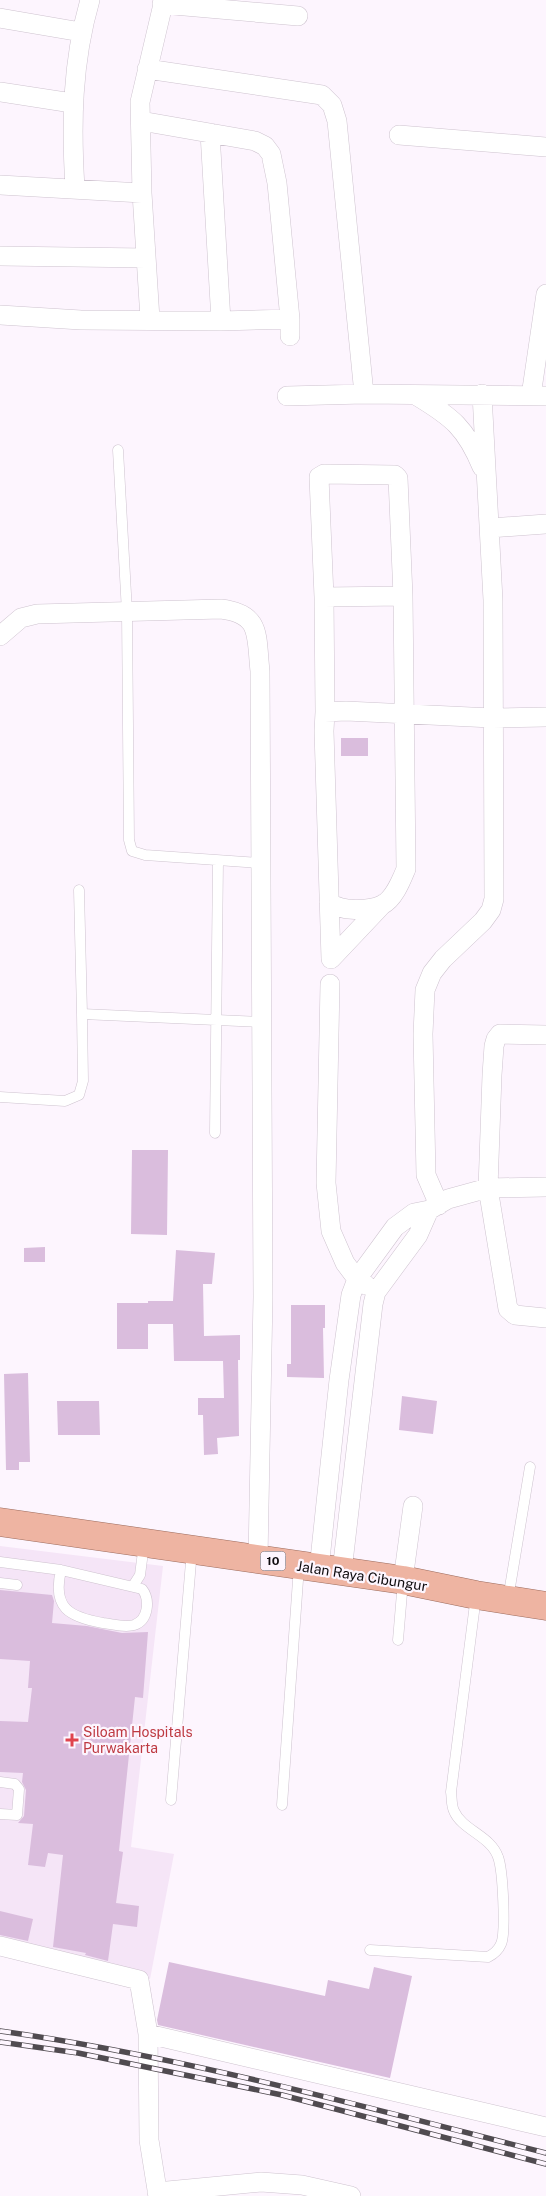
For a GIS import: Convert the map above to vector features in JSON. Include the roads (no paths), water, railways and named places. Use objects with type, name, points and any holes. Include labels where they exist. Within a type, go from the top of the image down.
[{"type":"highway","name":"Jalan Raya Cibungur","points":[[0,1522],[403,1580],[476,1595],[546,1606]]},
{"type":"street","points":[[75,188],[72,103],[81,32],[90,0]]},
{"type":"street","points":[[150,319],[142,193],[140,102],[163,2],[298,16]]},
{"type":"street","points":[[0,18],[81,32]]},
{"type":"street","points":[[147,69],[322,95],[332,105],[337,121],[364,394]]},
{"type":"street","points":[[0,92],[72,103]]},
{"type":"street","points":[[0,315],[81,320],[222,321],[290,327],[277,183],[271,154],[265,146],[255,141],[141,121]]},
{"type":"street","points":[[210,133],[222,321]]},
{"type":"street","points":[[399,135],[546,147]]},
{"type":"street","points":[[0,185],[142,193]]},
{"type":"street","points":[[0,256],[146,258]]},
{"type":"street","points":[[287,396],[364,394],[538,396],[546,294]]},
{"type":"street","points":[[320,1569],[361,1402],[376,1292],[418,1235],[434,1207],[426,1175],[423,1034],[425,990],[432,973],[442,959],[483,921],[491,910],[494,876],[493,600],[482,394]]},
{"type":"street","points":[[416,395],[442,410],[465,432],[474,447],[488,480]]},
{"type":"street","points":[[324,474],[391,475],[398,478],[403,596],[406,870],[394,892],[331,959],[324,731],[324,597],[319,477],[324,474]]},
{"type":"street","points":[[490,528],[546,524]]},
{"type":"street","points":[[324,597],[403,596]]},
{"type":"street","points":[[0,636],[21,618],[38,614],[220,609],[238,611],[248,617],[256,632],[260,670],[263,1297],[258,1558]]},
{"type":"street","points":[[325,712],[492,718],[546,716]]},
{"type":"street","points":[[329,902],[336,908],[346,909],[382,904]]},
{"type":"street","points":[[330,984],[326,1136],[327,1193],[331,1231],[345,1262],[357,1280],[376,1292]]},
{"type":"street","points":[[546,1035],[500,1034],[496,1039],[492,1076],[488,1188],[508,1309],[515,1315],[546,1318]]},
{"type":"street","points":[[320,1569],[351,1295],[357,1280],[395,1227],[414,1212],[434,1207],[448,1199],[488,1188],[546,1187]]},
{"type":"street","points":[[338,1398],[361,1402]]},
{"type":"street","points":[[403,1580],[413,1506]]},
{"type":"street","points":[[0,1946],[137,1979],[141,1984],[148,2034],[149,2140],[158,2194],[261,2182],[302,2185],[351,2196]]},
{"type":"street","points":[[148,2034],[546,2127]]},
{"type":"lane","points":[[118,450],[127,612],[129,840],[132,851],[145,855],[260,863]]},
{"type":"lane","points":[[215,1133],[218,861]]},
{"type":"lane","points":[[0,1097],[65,1101],[79,1095],[83,1081],[79,890]]},
{"type":"lane","points":[[82,1014],[262,1022]]},
{"type":"lane","points":[[508,1600],[530,1467]]},
{"type":"lane","points":[[133,1586],[140,1575],[145,1542]]},
{"type":"lane","points":[[171,1800],[192,1549]]},
{"type":"lane","points":[[0,1562],[61,1570],[142,1589],[147,1596],[147,1606],[141,1621],[134,1625],[124,1626],[72,1615],[60,1602],[57,1586],[61,1570]]},
{"type":"lane","points":[[282,1805],[320,1569]]},
{"type":"lane","points":[[398,1640],[403,1580]]},
{"type":"lane","points":[[0,1583],[16,1585]]},
{"type":"lane","points":[[370,1950],[488,1957],[496,1952],[502,1943],[503,1884],[498,1856],[487,1842],[462,1821],[454,1811],[451,1792],[476,1595]]},
{"type":"lane","points":[[0,1782],[15,1784],[19,1790],[17,1815],[0,1814]]},
{"type":"railway","points":[[0,2031],[138,2055],[274,2084],[546,2153]]},
{"type":"railway","points":[[0,2042],[78,2053],[282,2095],[546,2164]]},
{"type":"place","name":"Siloam Hospitals Purwakarta","points":[[72,1740]]}]
